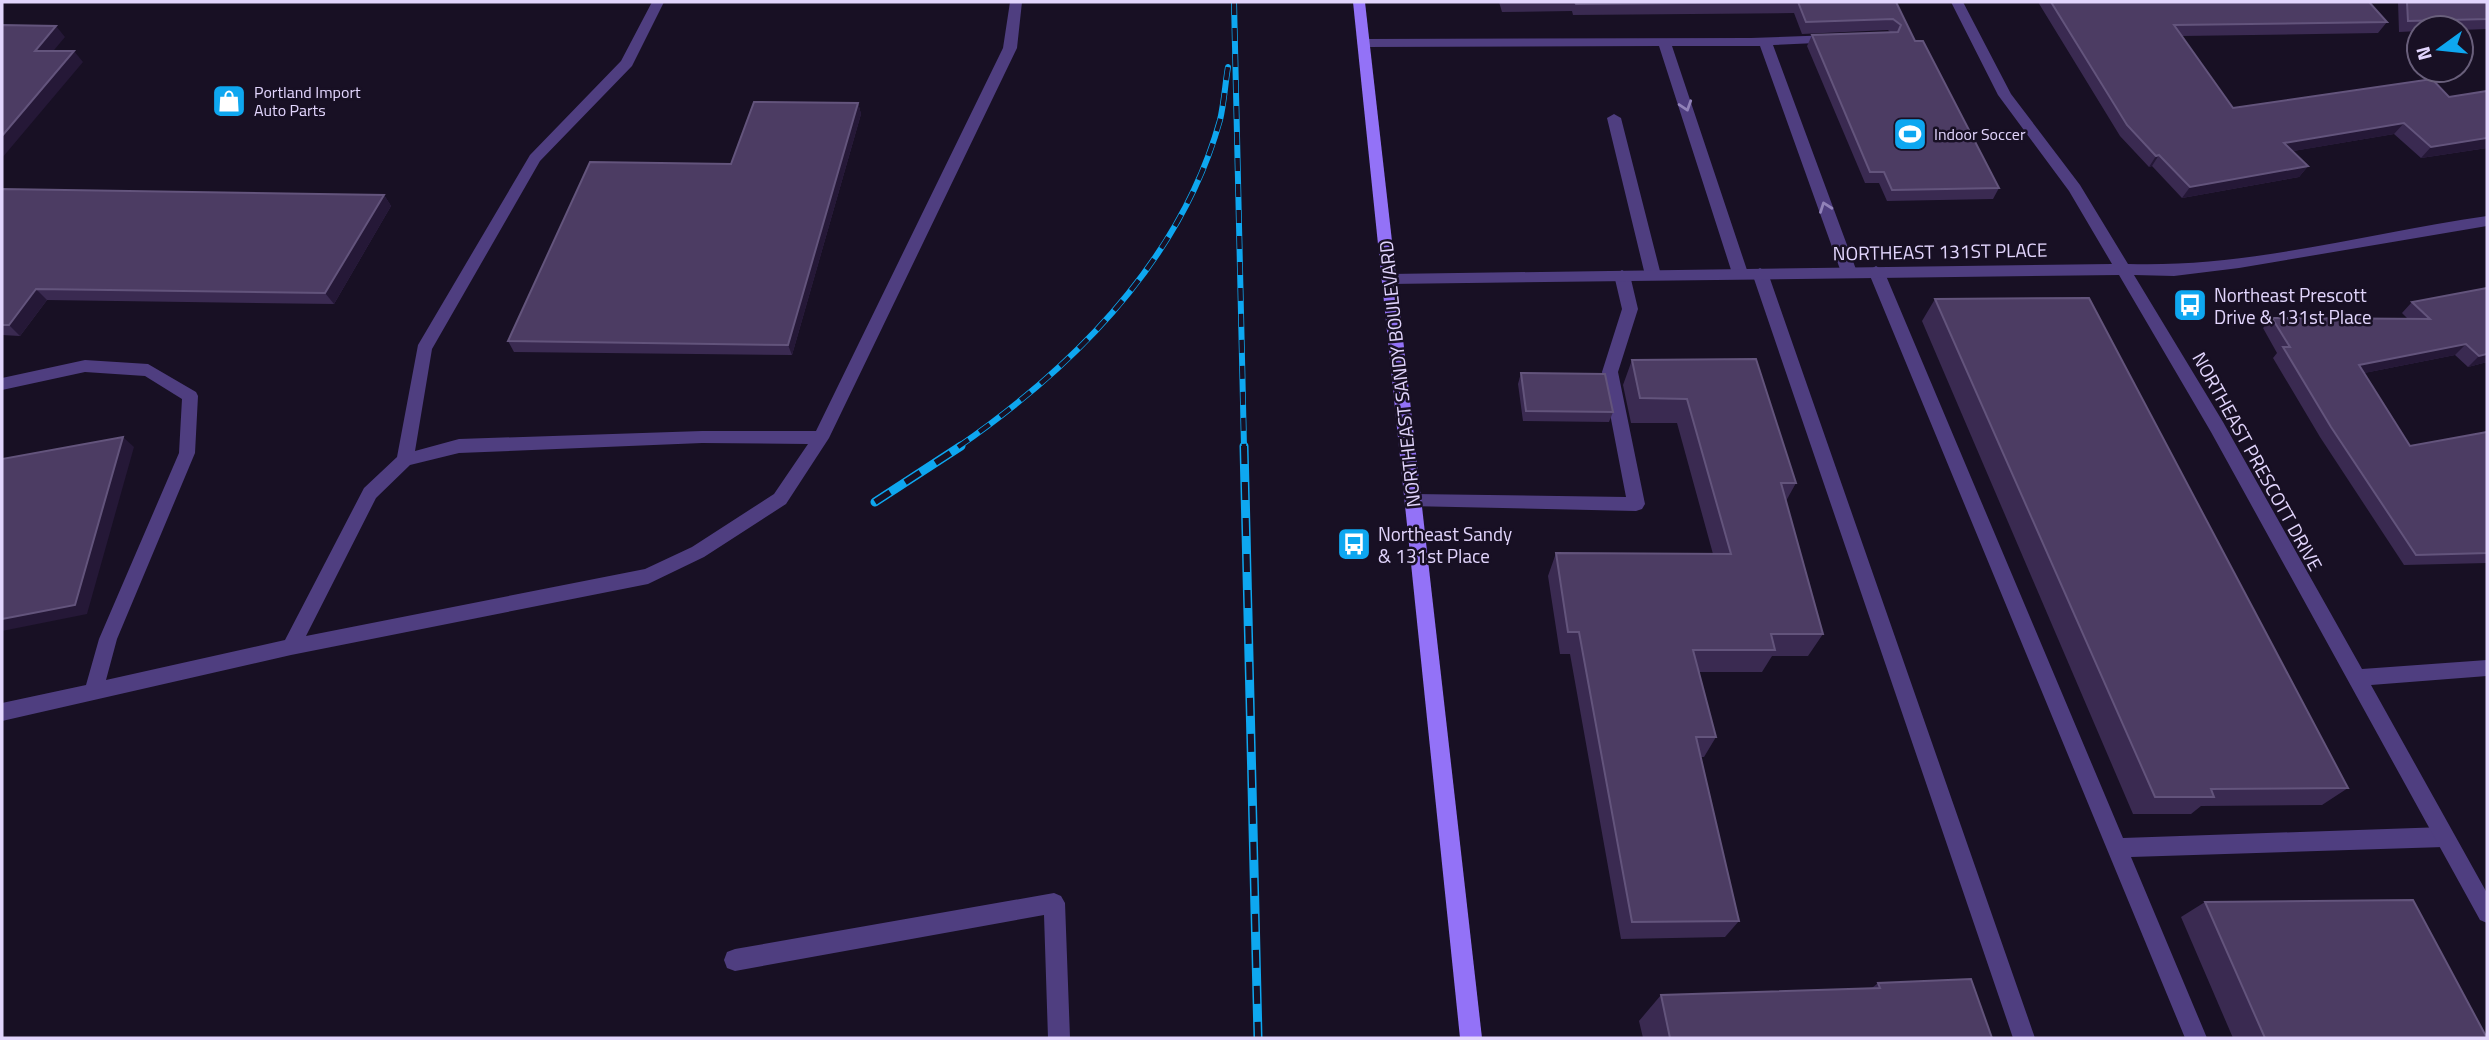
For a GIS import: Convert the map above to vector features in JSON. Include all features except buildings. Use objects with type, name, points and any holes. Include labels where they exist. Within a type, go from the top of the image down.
[{"type":"main road","name":"NORTHEAST SANDY BOULEVARD","points":[[1359,2],[1471,1038]]},
{"type":"street","points":[[405,460],[424,349],[535,158],[627,63],[658,2]]},
{"type":"street","points":[[2,712],[290,646],[648,576],[698,552],[780,499],[821,438],[1010,48],[1016,2]]},
{"type":"street","name":"NORTHEAST PRESCOTT DRIVE","points":[[1957,2],[2005,94],[2075,188],[2217,427],[2487,914]]},
{"type":"street","points":[[1364,43],[1765,42],[1847,39]]},
{"type":"street","points":[[1664,41],[1740,273]]},
{"type":"street","points":[[1765,42],[1849,272]]},
{"type":"street","points":[[1614,118],[1653,275]]},
{"type":"street","name":"NORTHEAST 131ST PLACE","points":[[1389,279],[2071,268],[2174,271],[2239,263],[2487,221]]},
{"type":"street","points":[[1876,271],[2196,1038]]},
{"type":"street","points":[[1760,273],[2024,1038]]},
{"type":"street","points":[[1414,500],[1636,504],[1610,372],[1630,309],[1622,275]]},
{"type":"street","points":[[2,384],[85,366],[148,370],[190,396],[187,453],[108,639],[93,693]]},
{"type":"street","points":[[290,646],[370,493],[405,460],[459,446],[702,437],[821,438]]},
{"type":"street","points":[[2355,678],[2487,668]]},
{"type":"street","points":[[2116,848],[2444,837]]},
{"type":"street","points":[[735,960],[1054,904],[1059,1038]]},
{"type":"railway","points":[[1234,2],[1244,447]]},
{"type":"railway","points":[[958,447],[1001,416],[1082,345],[1118,306],[1151,264],[1179,219],[1202,171],[1220,120],[1228,67]]},
{"type":"railway","points":[[875,502],[961,446]]},
{"type":"railway","points":[[1244,446],[1258,1038]]},
{"type":"place","name":"Portland Import Auto Parts","points":[[229,101]]},
{"type":"place","name":"Indoor Soccer","points":[[1910,134]]},
{"type":"place","name":"Northeast Prescott Drive & 131st Place","points":[[2190,305]]},
{"type":"place","name":"Northeast Sandy & 131st Place","points":[[1354,544]]}]
